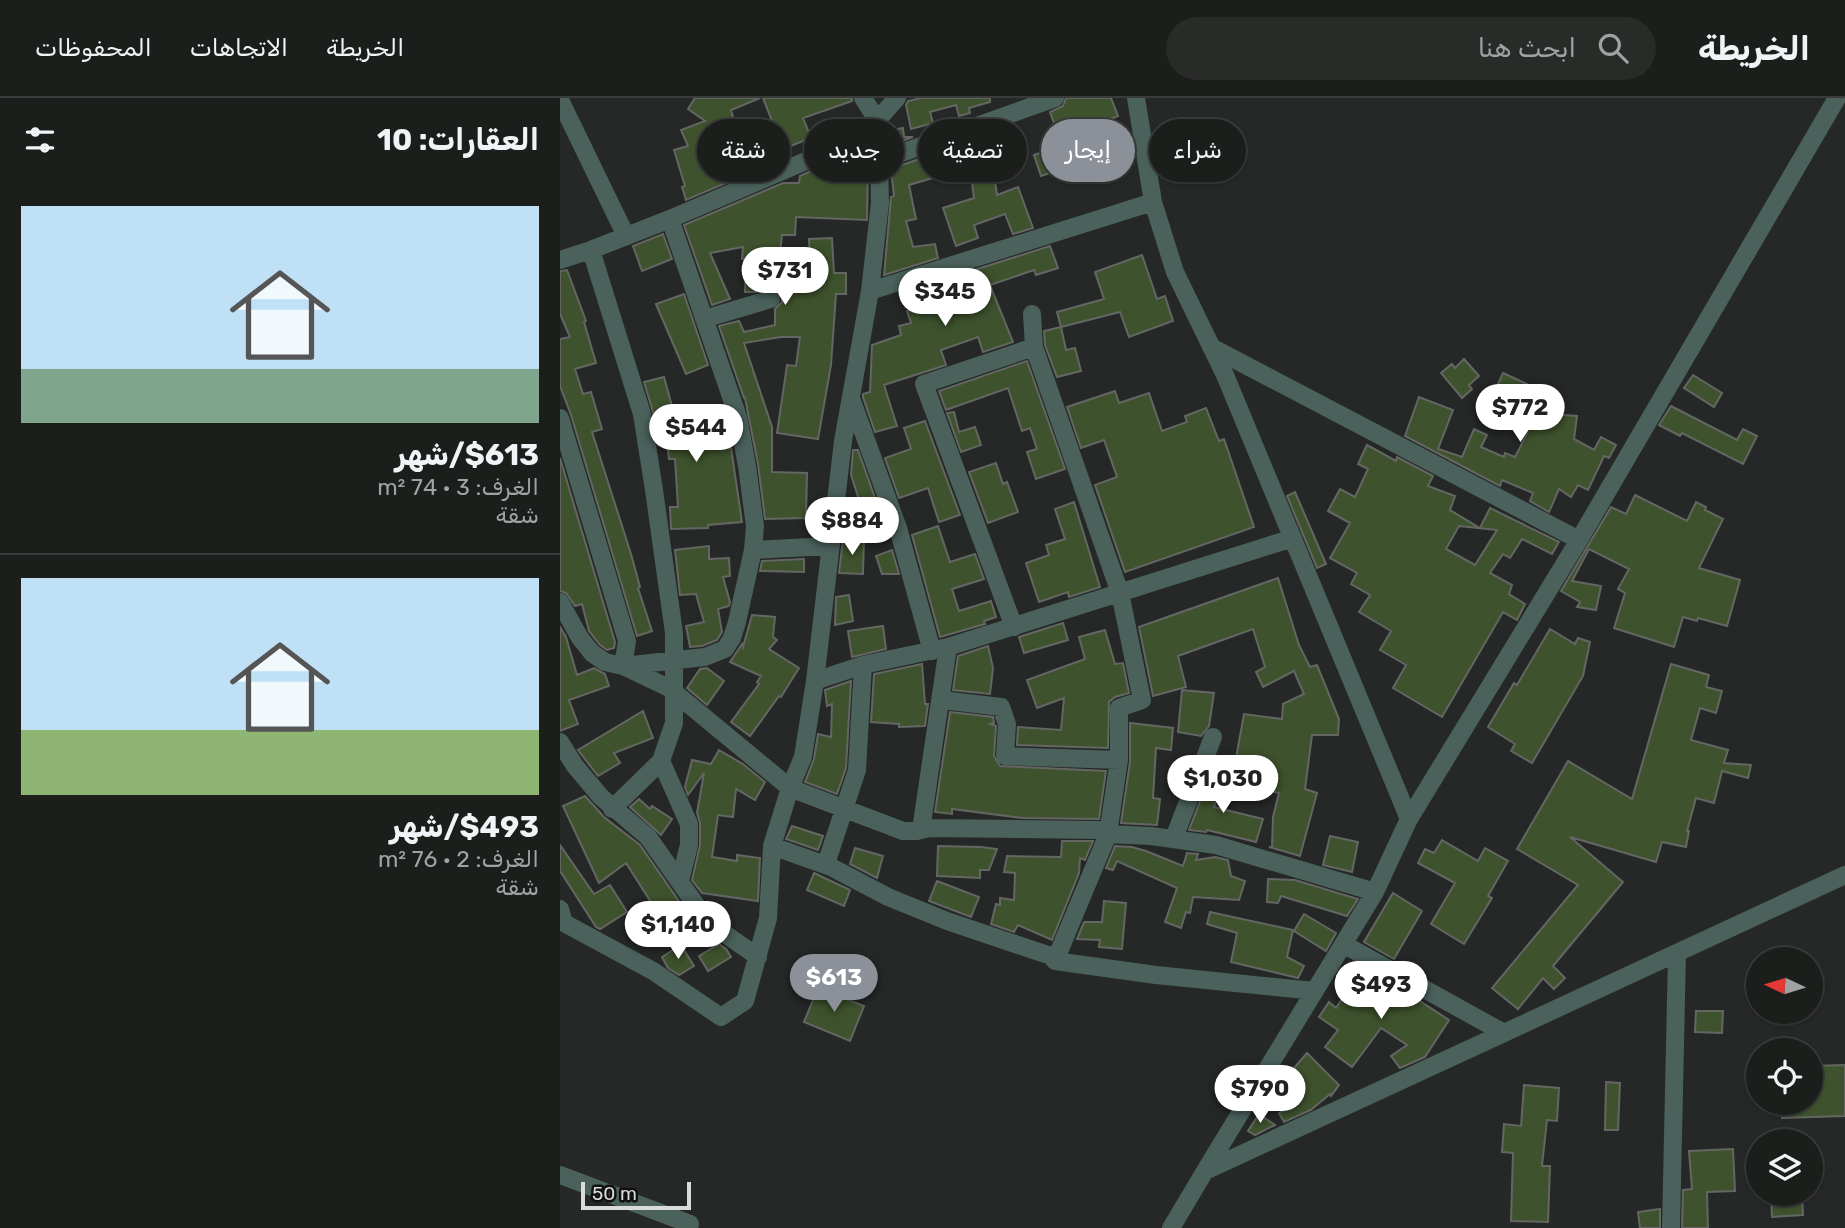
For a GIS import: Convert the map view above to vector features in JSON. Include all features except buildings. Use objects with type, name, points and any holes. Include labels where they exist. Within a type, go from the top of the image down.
[{"type":"street","points":[[863,98],[876,119]]},
{"type":"street","points":[[878,119],[897,98]]},
{"type":"street","points":[[904,152],[1055,98]]},
{"type":"street","points":[[1136,98],[1153,202],[1175,272],[1211,347],[1293,538],[1409,819]]},
{"type":"street","points":[[1171,1228],[1375,892],[1409,819],[1579,540],[1837,98]]},
{"type":"street","points":[[560,101],[626,236]]},
{"type":"street","points":[[560,260],[670,219],[804,161]]},
{"type":"street","points":[[561,918],[653,971],[722,1017],[745,1001],[768,918],[772,846],[803,757],[816,681],[843,441],[870,290],[880,204],[879,182]]},
{"type":"street","points":[[870,290],[1153,202]]},
{"type":"street","points":[[623,666],[705,657],[724,649],[732,638],[737,622],[753,550],[753,514],[738,416],[670,219]]},
{"type":"street","points":[[591,250],[642,414],[674,633],[674,723],[661,761],[612,809]]},
{"type":"street","points":[[704,319],[771,299]]},
{"type":"street","points":[[1032,314],[1034,347],[1120,593],[1142,700],[1119,708],[1119,760],[1108,834],[1055,961]]},
{"type":"street","points":[[1014,628],[924,384],[1034,347]]},
{"type":"street","points":[[1211,347],[1579,540]]},
{"type":"street","points":[[851,399],[940,649],[942,700],[921,830]]},
{"type":"street","points":[[560,418],[627,641],[623,666]]},
{"type":"street","points":[[816,681],[863,665],[940,649],[1014,628],[1293,538]]},
{"type":"street","points":[[753,550],[831,546]]},
{"type":"street","points":[[560,602],[580,638],[592,653],[605,662],[623,666],[673,691],[790,788],[903,831],[930,828],[1031,828],[1099,830],[1108,834],[1174,838],[1216,845],[1375,892]]},
{"type":"street","points":[[826,864],[857,770],[863,665]]},
{"type":"street","points":[[942,700],[1001,708],[1007,724],[1005,756],[1119,760]]},
{"type":"street","points":[[1174,838],[1213,737]]},
{"type":"street","points":[[560,742],[575,766],[612,809],[648,836],[708,922],[758,957]]},
{"type":"street","points":[[661,761],[690,824],[689,845],[680,881]]},
{"type":"street","points":[[772,846],[826,864],[888,897],[947,921],[1051,956],[1055,961],[1156,975],[1315,991]]},
{"type":"street","points":[[1205,1171],[1845,875]]},
{"type":"street","points":[[1343,944],[1504,1033]]},
{"type":"street","points":[[1671,1228],[1677,953]]},
{"type":"street","points":[[560,1175],[691,1224]]}]
